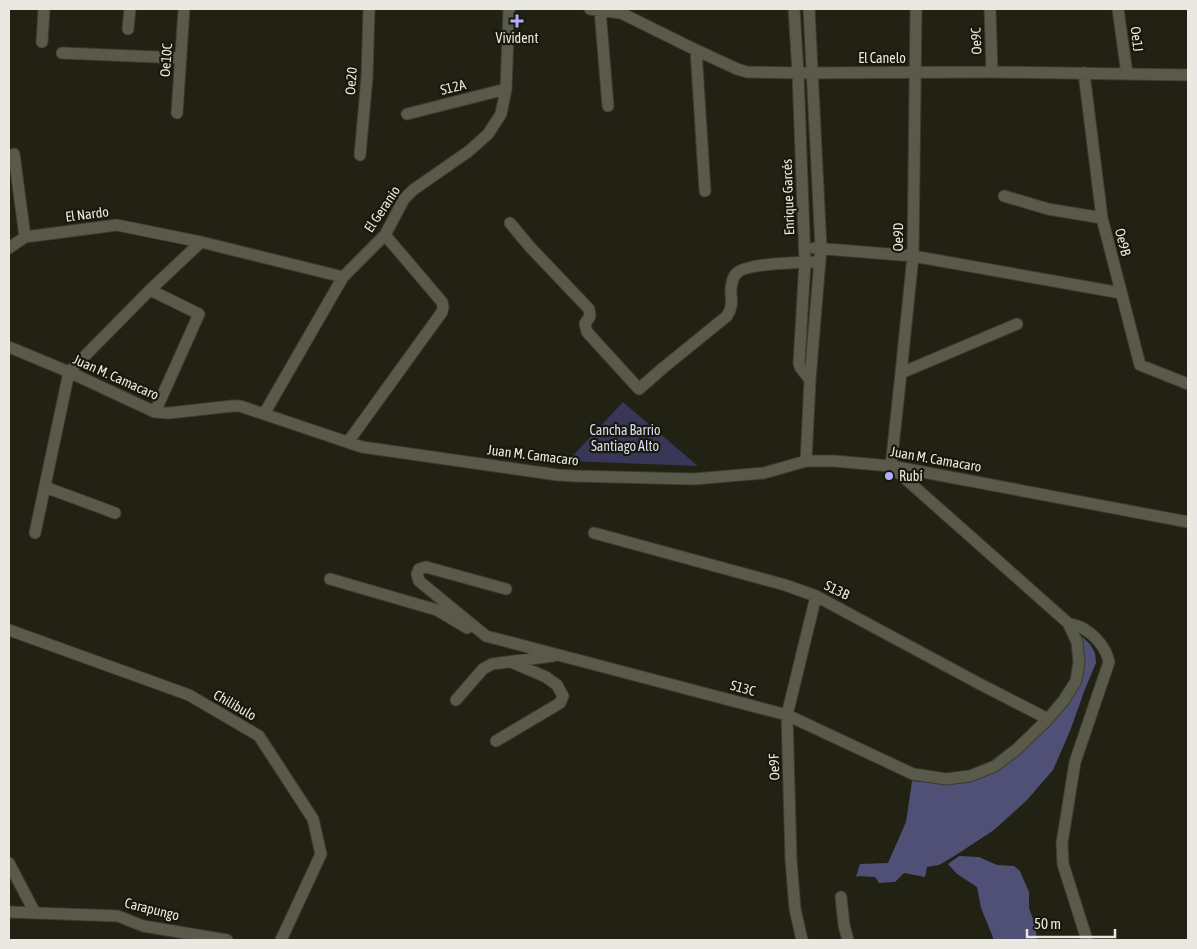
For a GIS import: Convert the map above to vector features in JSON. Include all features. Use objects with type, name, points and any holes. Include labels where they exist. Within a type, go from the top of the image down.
[{"type":"street","points":[[42,42],[44,9]]},
{"type":"street","points":[[128,29],[130,9]]},
{"type":"street","name":"Oe10C","points":[[177,113],[184,9]]},
{"type":"street","name":"Oe20","points":[[360,155],[367,77],[369,9]]},
{"type":"street","name":"El Geranio","points":[[264,414],[343,277],[385,236],[404,199],[413,190],[470,151],[488,134],[501,114],[506,89],[509,9]]},
{"type":"street","points":[[595,9],[608,106]]},
{"type":"street","name":"El Canelo","points":[[595,9],[621,14],[736,69],[748,72],[798,74],[992,72],[1188,75]]},
{"type":"street","name":"Enrique Garcés","points":[[794,9],[805,262],[799,362],[800,368],[810,380]]},
{"type":"street","name":"Enrique Garcés","points":[[806,461],[810,380],[821,248],[809,9]]},
{"type":"street","name":"Oe9D","points":[[891,466],[913,256],[916,9]]},
{"type":"street","name":"Oe9C","points":[[990,9],[992,72]]},
{"type":"street","name":"Oe1J","points":[[1118,9],[1127,74]]},
{"type":"street","points":[[696,50],[705,191]]},
{"type":"street","points":[[62,53],[181,58]]},
{"type":"street","name":"Oe9B","points":[[1084,73],[1102,218],[1140,365],[1188,384]]},
{"type":"street","name":"S12A","points":[[407,114],[506,89]]},
{"type":"street","points":[[14,154],[26,237]]},
{"type":"street","points":[[1004,196],[1048,209],[1102,218]]},
{"type":"street","points":[[510,223],[530,247],[589,308],[590,316],[586,324],[587,332],[639,389],[727,316],[731,311],[731,283],[737,272],[749,267],[820,262]]},
{"type":"street","name":"El Nardo","points":[[9,248],[26,237],[116,225],[201,242]]},
{"type":"street","points":[[348,442],[442,312],[443,307],[442,302],[385,236]]},
{"type":"street","points":[[35,533],[69,372],[150,290],[201,242],[343,277]]},
{"type":"street","points":[[804,247],[913,256],[1121,294]]},
{"type":"street","points":[[150,290],[199,314],[155,412]]},
{"type":"street","points":[[901,373],[1016,324]]},
{"type":"street","name":"Juan M. Camacaro","points":[[9,347],[69,372],[155,412],[169,413],[240,406],[362,447],[574,476],[694,479],[764,473],[806,461],[834,461],[891,466],[1188,522]]},
{"type":"street","points":[[891,466],[1068,623],[1084,628],[1101,643],[1107,653],[1109,662],[1075,762],[1062,843],[1063,864],[1087,940]]},
{"type":"street","points":[[45,487],[114,513]]},
{"type":"street","name":"S13B","points":[[594,533],[816,596],[1048,719]]},
{"type":"street","name":"S13C","points":[[506,589],[426,567],[419,569],[417,574],[419,582],[486,636],[787,715],[913,774],[946,778],[970,776],[995,766],[1017,749],[1048,719],[1064,700],[1076,681],[1079,662],[1077,642],[1068,623]]},
{"type":"street","points":[[330,579],[437,610],[486,636]]},
{"type":"street","name":"Oe9F","points":[[802,940],[795,909],[791,860],[787,715],[816,596]]},
{"type":"street","name":"Chilibulo","points":[[9,630],[189,695],[259,736],[313,819],[321,854],[281,940]]},
{"type":"street","points":[[456,700],[483,669],[492,664],[560,655]]},
{"type":"street","points":[[496,741],[560,703],[563,696],[557,685],[546,677],[511,662]]},
{"type":"street","points":[[9,862],[35,913]]},
{"type":"street","points":[[841,898],[848,940]]},
{"type":"street","name":"Carapungo","points":[[9,912],[118,916],[143,926],[227,940]]},
{"type":"green space","name":"Cancha Barrio Santiago Alto","points":[[623,402],[698,466],[568,461]]},
{"type":"shaded area","points":[[1080,635],[1090,644],[1095,653],[1096,663],[1053,770],[1027,800],[994,830],[939,865],[927,867],[925,877],[904,873],[895,882],[879,883],[875,877],[856,877],[860,864],[888,863],[906,822],[912,781],[946,784],[971,782],[996,770],[1020,753],[1054,721],[1069,702],[1081,681],[1085,656]]},
{"type":"shaded area","points":[[959,856],[979,857],[997,865],[1014,866],[1020,871],[1029,892],[1029,908],[1035,924],[1037,940],[994,940],[981,908],[977,887],[957,874],[948,864]]},
{"type":"place","name":"Vivident","points":[[517,21]]},
{"type":"place","name":"Rubí","points":[[889,476]]}]
